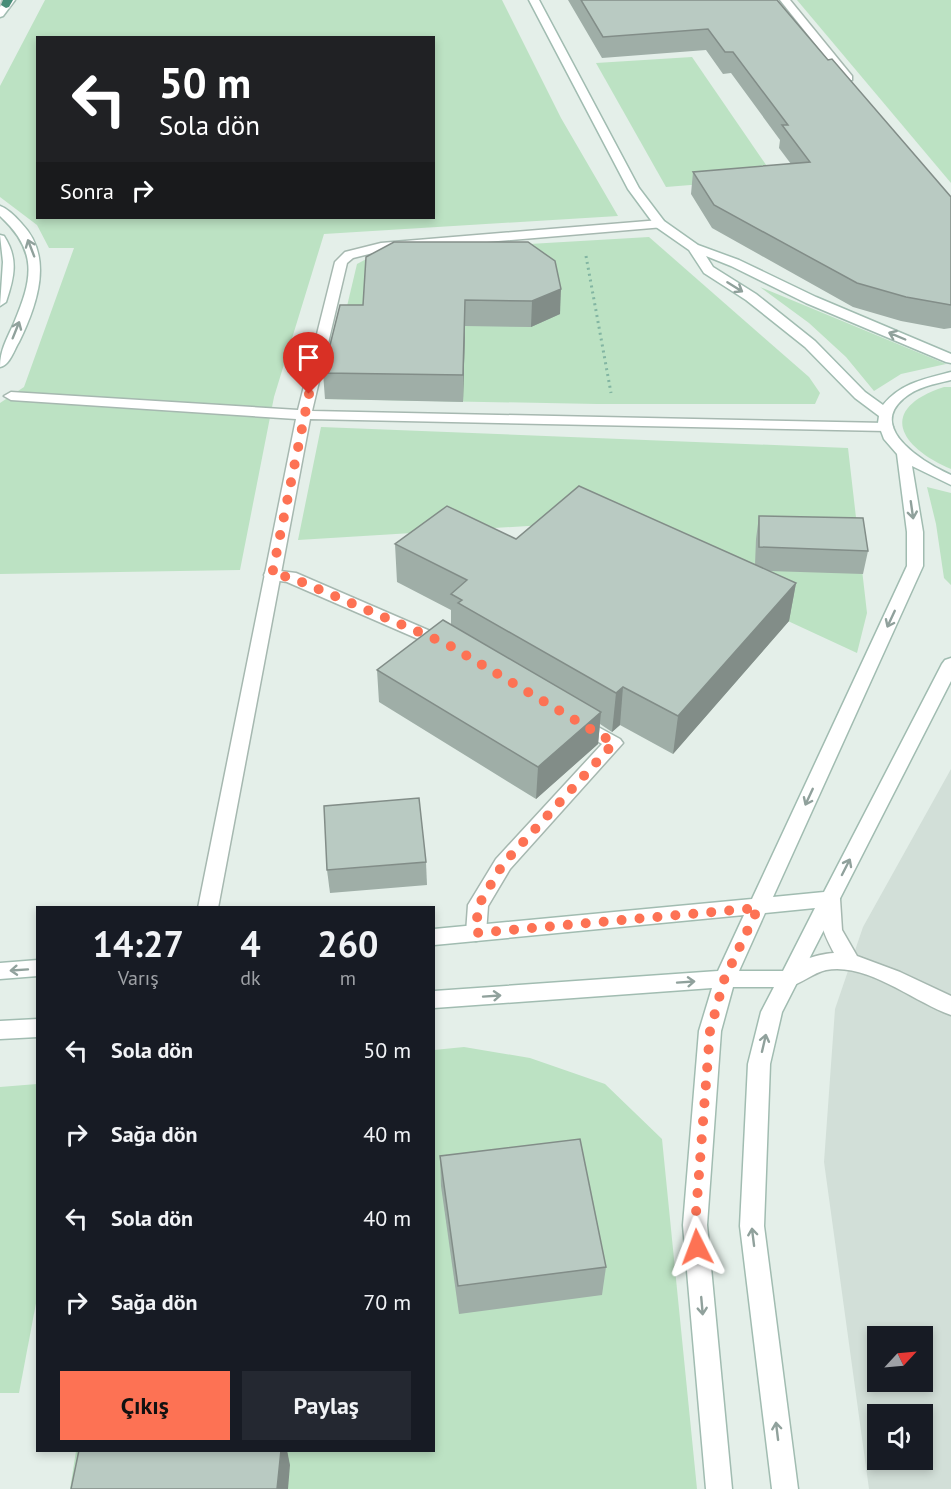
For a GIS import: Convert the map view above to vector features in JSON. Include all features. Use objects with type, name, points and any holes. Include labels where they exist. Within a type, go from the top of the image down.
[{"type":"main road","points":[[534,0],[634,189],[660,224],[694,248],[735,262],[811,300],[951,358]]},
{"type":"main road","points":[[785,0],[858,91]]},
{"type":"main road","points":[[0,14],[8,2]]},
{"type":"main road","points":[[0,210],[19,227],[31,245],[36,264],[30,297],[8,351],[0,363]]},
{"type":"main road","points":[[208,906],[304,416],[341,262],[349,255],[381,247],[660,224]]},
{"type":"main road","points":[[0,239],[9,258],[9,278],[0,302]]},
{"type":"main road","points":[[694,248],[708,270],[751,297],[810,344],[885,420],[892,441],[903,455],[928,472],[951,481]]},
{"type":"main road","points":[[885,420],[893,400],[908,388],[929,380],[951,376]]},
{"type":"main road","points":[[11,396],[304,416],[617,423],[885,420]]},
{"type":"main road","points":[[719,1489],[695,1226],[710,1031],[724,980],[915,566],[915,532],[903,455]]},
{"type":"main road","points":[[272,575],[290,577],[456,650]]},
{"type":"main road","points":[[785,1489],[752,1226],[759,1064],[772,1012],[951,664]]},
{"type":"main road","points":[[476,933],[478,906],[503,864],[614,743],[564,714]]},
{"type":"main road","points":[[435,937],[758,908],[830,899]]},
{"type":"main road","points":[[830,899],[832,930],[850,963]]},
{"type":"main road","points":[[435,1000],[724,980],[789,979],[820,963],[834,961],[850,963],[910,986],[951,1006]]},
{"type":"main road","points":[[0,971],[36,968]]},
{"type":"main road","points":[[0,1030],[36,1028]]},
{"type":"path","points":[[582,232],[617,423]]},
{"type":"shaded area","points":[[951,769],[951,1489],[869,1489],[824,1162],[835,1009],[863,927]]},
{"type":"green space","points":[[45,0],[502,0],[561,118],[618,216],[324,234],[274,397],[240,570],[0,574],[0,403],[24,387],[74,248],[49,248],[37,225],[0,197],[0,86]]},
{"type":"green space","points":[[797,0],[951,0],[951,183]]},
{"type":"green space","points":[[692,57],[775,178],[666,187],[596,63]]},
{"type":"green space","points":[[649,237],[809,377],[820,393],[815,404],[597,404],[325,399],[357,264],[372,256],[390,252]]},
{"type":"green space","points":[[760,287],[946,364],[901,374],[874,391],[846,357],[809,323]]},
{"type":"green space","points":[[944,387],[951,387],[951,469],[919,450],[908,439],[903,428],[903,417],[910,406],[923,396]]},
{"type":"green space","points":[[321,427],[848,448],[867,613],[857,653],[577,523],[298,540]]},
{"type":"green space","points":[[927,487],[951,493],[951,585],[944,578],[936,524]]},
{"type":"green space","points":[[464,1047],[530,1058],[605,1084],[662,1139],[697,1489],[70,1489],[76,1452],[435,1452],[435,1050]]},
{"type":"green space","points":[[36,1084],[36,1303],[19,1393],[0,1393],[0,1087]]},
{"type":"building","points":[[581,0],[777,0],[828,60],[832,59],[951,197],[951,305],[906,297],[857,283],[714,205],[693,172],[810,162],[782,125],[788,125],[733,52],[725,52],[708,29],[603,37]]},
{"type":"building","points":[[394,242],[528,242],[555,261],[561,289],[532,301],[465,300],[463,375],[323,373],[340,305],[363,305],[366,257]]},
{"type":"building","points":[[579,486],[796,583],[678,716],[623,687],[616,693],[458,603],[462,600],[451,594],[467,580],[395,544],[447,506],[516,539]]},
{"type":"building","points":[[759,516],[863,518],[868,551],[759,547]]},
{"type":"building","points":[[443,620],[601,712],[538,767],[377,670]]},
{"type":"building","points":[[419,798],[426,862],[327,870],[324,806]]},
{"type":"building","points":[[580,1139],[606,1267],[458,1286],[440,1156]]},
{"type":"building","points":[[79,1452],[281,1452],[277,1489],[71,1489]]},
{"type":"route","points":[[309,394],[272,575],[290,577],[447,644],[614,743],[503,864],[478,906],[476,933],[758,908],[724,980],[710,1031],[695,1226],[697,1247]]}]
